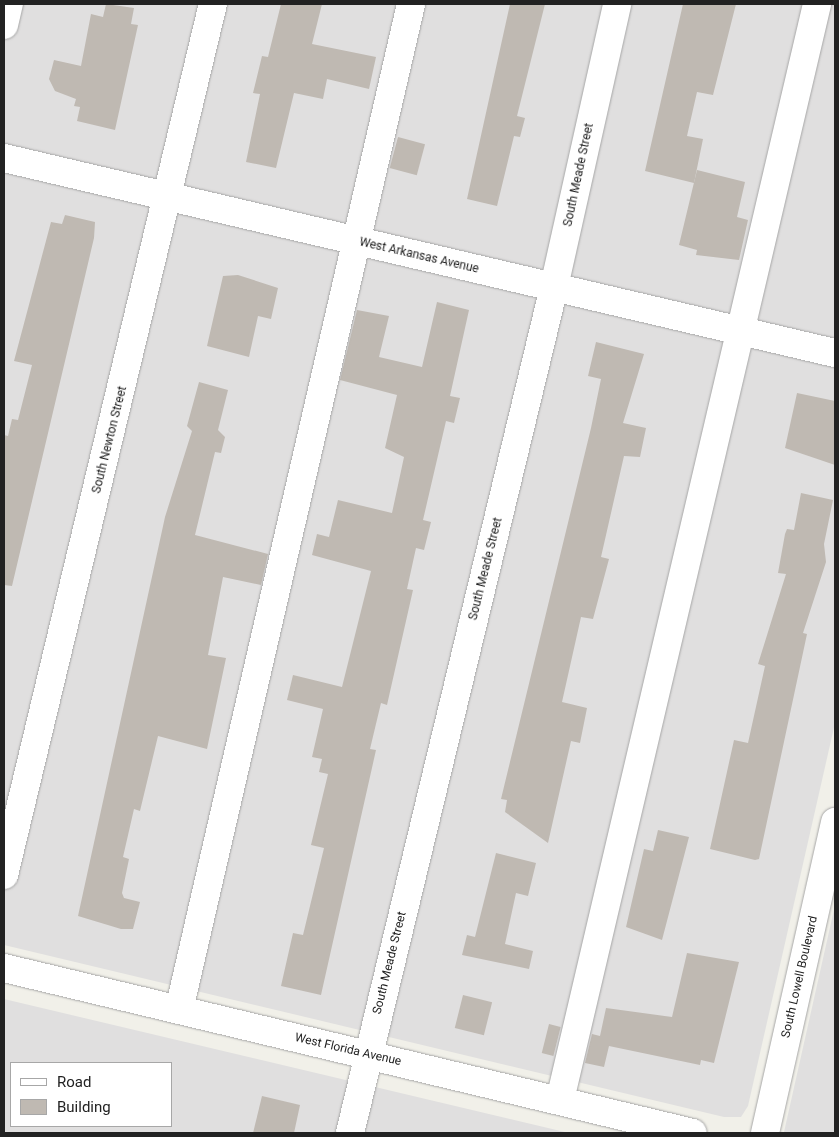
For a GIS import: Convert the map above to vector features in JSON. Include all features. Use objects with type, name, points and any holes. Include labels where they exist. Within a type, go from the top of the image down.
[{"type":"street","points":[[4,25],[9,4]]},
{"type":"street","name":"South Newton Street","points":[[4,875],[170,197],[213,4]]},
{"type":"street","points":[[179,1010],[358,241],[411,4]]},
{"type":"street","name":"South Meade Street","points":[[350,1133],[554,287],[617,4]]},
{"type":"street","points":[[560,1100],[743,333],[817,4]]},
{"type":"street","name":"West Arkansas Avenue","points":[[4,158],[743,333],[835,353]]},
{"type":"street","name":"South Lowell Boulevard","points":[[765,1133],[835,822]]},
{"type":"street","name":"West Florida Avenue","points":[[4,968],[693,1133]]},
{"type":"shaded area","points":[[4,4],[835,4],[835,723],[748,1106],[741,1117],[724,1117],[4,945]]},
{"type":"shaded area","points":[[835,905],[835,1133],[786,1133],[784,1132]]},
{"type":"shaded area","points":[[4,999],[569,1133],[4,1133]]},
{"type":"building","points":[[106,4],[134,8],[131,24],[138,25],[115,130],[77,121],[80,107],[74,106],[76,99],[55,91],[49,79],[54,60],[81,66],[91,14],[103,17]]},
{"type":"building","points":[[281,4],[322,4],[312,44],[376,57],[369,89],[327,79],[323,99],[294,93],[276,168],[246,162],[260,94],[253,93],[262,56],[268,57]]},
{"type":"building","points":[[510,4],[545,4],[517,116],[525,118],[520,137],[514,136],[497,206],[467,199]]},
{"type":"building","points":[[683,4],[736,4],[713,95],[697,92],[687,136],[703,139],[694,183],[645,171]]},
{"type":"building","points":[[398,137],[425,144],[417,175],[390,168]]},
{"type":"building","points":[[697,170],[745,182],[737,217],[748,220],[739,260],[696,255],[697,250],[679,245]]},
{"type":"building","points":[[65,215],[95,222],[94,238],[12,586],[4,585],[4,435],[8,436],[12,419],[18,420],[32,365],[14,361],[51,222],[62,224]]},
{"type":"building","points":[[238,275],[278,288],[271,319],[258,316],[249,357],[207,346],[223,276]]},
{"type":"building","points":[[437,302],[469,310],[450,396],[460,398],[454,423],[446,421],[423,520],[431,522],[424,550],[416,548],[407,589],[413,590],[387,705],[381,703],[370,749],[376,750],[321,995],[281,986],[293,933],[303,935],[324,848],[311,845],[328,774],[319,772],[322,759],[312,757],[323,709],[287,700],[293,675],[342,687],[371,571],[312,555],[317,534],[329,537],[338,500],[392,513],[404,457],[385,448],[397,395],[340,380],[357,310],[389,316],[379,357],[422,367]]},
{"type":"building","points":[[596,342],[644,354],[623,423],[646,428],[640,457],[624,456],[601,557],[609,559],[593,619],[581,617],[562,702],[587,708],[580,743],[571,741],[548,843],[505,812],[507,800],[501,799],[591,428],[601,379],[588,376]]},
{"type":"building","points":[[199,382],[228,390],[218,430],[225,437],[221,453],[215,452],[195,535],[268,554],[261,585],[223,577],[208,655],[226,658],[207,749],[158,736],[140,811],[134,809],[123,857],[129,859],[122,893],[124,898],[140,902],[133,929],[121,929],[78,916],[165,517],[192,431],[187,426]]},
{"type":"building","points":[[797,393],[835,401],[835,465],[785,448]]},
{"type":"building","points":[[801,493],[833,500],[824,544],[826,562],[803,633],[807,634],[759,859],[755,860],[710,849],[734,740],[748,743],[765,666],[758,664],[786,574],[778,573],[785,534],[787,529],[794,530]]},
{"type":"building","points":[[658,830],[689,837],[662,940],[626,927],[644,849],[653,851]]},
{"type":"building","points":[[496,853],[536,863],[528,896],[516,893],[505,944],[533,951],[529,969],[462,955],[467,935],[475,937]]},
{"type":"building","points":[[687,953],[739,962],[714,1063],[701,1060],[700,1065],[609,1046],[604,1067],[585,1063],[592,1034],[600,1036],[606,1008],[672,1017]]},
{"type":"building","points":[[463,995],[492,1002],[484,1035],[455,1028]]},
{"type":"building","points":[[549,1024],[561,1027],[553,1056],[542,1053]]},
{"type":"building","points":[[262,1096],[300,1105],[294,1133],[253,1133]]}]
